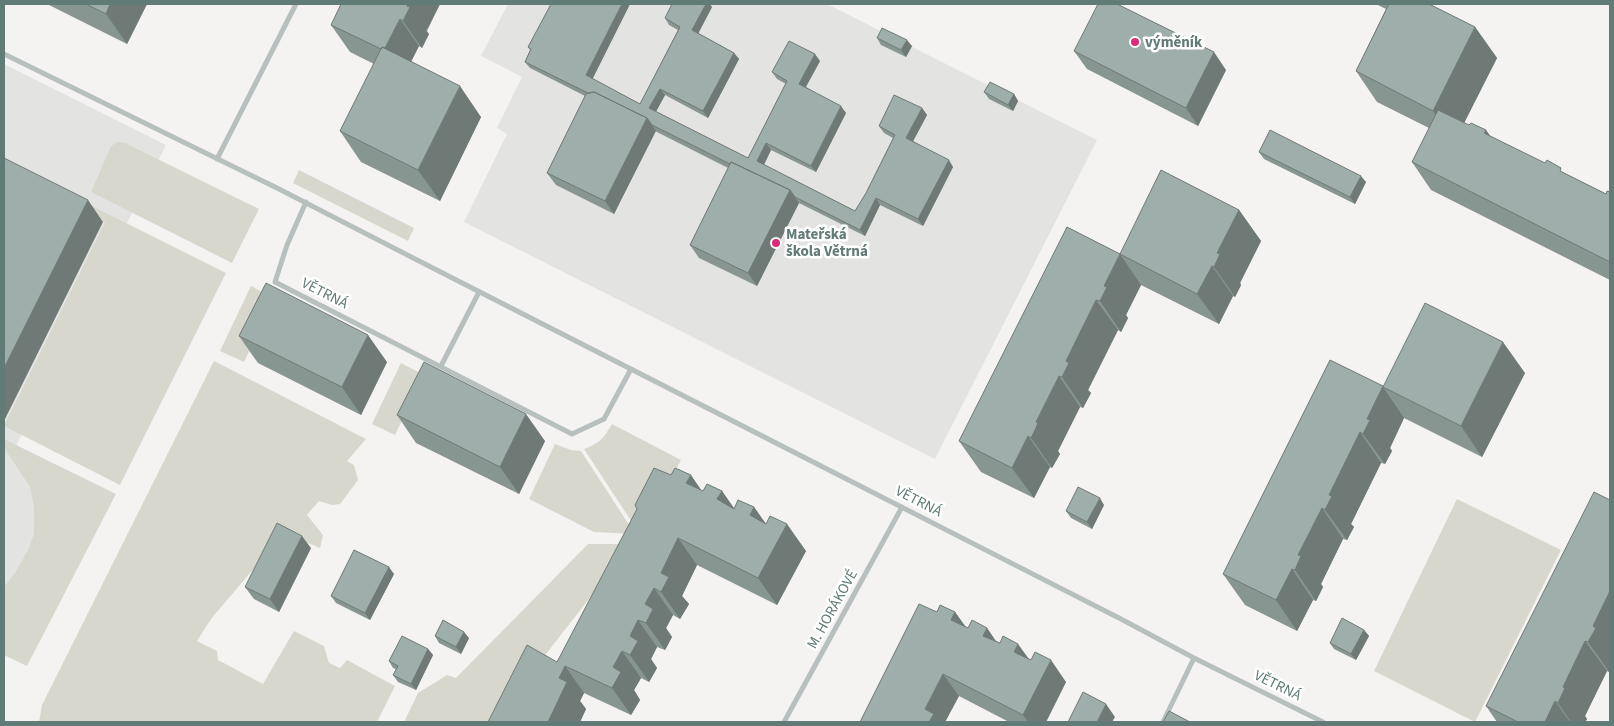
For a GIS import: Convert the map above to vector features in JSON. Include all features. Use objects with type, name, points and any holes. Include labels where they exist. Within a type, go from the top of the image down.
[{"type":"street","points":[[217,159],[296,4]]},
{"type":"street","name":"VĚTRNÁ","points":[[4,54],[306,202],[479,292],[1121,618],[1194,658],[1323,722]]},
{"type":"street","name":"VĚTRNÁ","points":[[306,202],[287,245],[275,282],[572,434],[604,419],[631,369]]},
{"type":"street","points":[[441,366],[479,292]]},
{"type":"street","name":"M. HORÁKOVÉ","points":[[784,722],[902,507]]},
{"type":"street","points":[[1163,722],[1194,658]]},
{"type":"shaded area","name":"Mateřská škola Větrná","points":[[508,4],[827,4],[1097,140],[935,459],[464,222],[507,134],[497,128],[522,77],[481,56]]},
{"type":"shaded area","points":[[4,64],[166,145],[11,456],[37,486],[39,540],[4,594]]},
{"type":"shaded area","points":[[117,142],[125,143],[259,209],[232,263],[91,192],[111,146]]},
{"type":"shaded area","points":[[299,170],[414,228],[408,241],[293,183]]},
{"type":"shaded area","points":[[88,204],[226,273],[120,485],[4,426],[105,222],[85,211]]},
{"type":"shaded area","points":[[251,286],[267,295],[271,307],[244,362],[220,351]]},
{"type":"shaded area","points":[[214,361],[366,439],[347,461],[354,465],[358,480],[340,504],[332,505],[319,501],[307,515],[323,535],[320,548],[284,533],[211,619],[197,641],[217,651],[218,660],[263,684],[294,631],[324,646],[329,663],[340,668],[347,660],[395,686],[377,722],[39,722],[42,705]]},
{"type":"shaded area","points":[[401,363],[424,375],[395,435],[372,424]]},
{"type":"shaded area","points":[[612,424],[681,460],[641,536],[584,449],[601,440]]},
{"type":"shaded area","points":[[4,439],[116,494],[27,666],[4,655],[4,587],[15,573],[28,550],[34,534],[34,507],[30,487],[5,449]]},
{"type":"shaded area","points":[[555,444],[571,450],[581,451],[635,534],[594,532],[529,499]]},
{"type":"shaded area","points":[[1457,499],[1561,550],[1475,722],[1374,671]]},
{"type":"shaded area","points":[[588,544],[632,544],[535,668],[508,722],[404,722],[418,693],[447,675],[456,678]]},
{"type":"building","points":[[86,4],[110,4],[106,14]]},
{"type":"building","points":[[341,4],[407,4],[410,7],[403,21],[400,19],[385,48],[382,47],[381,49],[331,25]]},
{"type":"building","points":[[551,4],[622,4],[586,75],[640,104],[680,27],[665,18],[672,4],[706,4],[692,30],[734,53],[703,111],[660,89],[649,108],[748,158],[787,81],[772,72],[789,41],[815,54],[799,84],[841,106],[811,166],[766,143],[757,161],[855,211],[895,135],[879,126],[894,95],[922,108],[906,138],[949,160],[918,219],[876,198],[860,230],[795,197],[790,190],[731,162],[730,164],[652,125],[647,118],[594,92],[588,93],[525,62],[531,49],[528,47]]},
{"type":"building","name":"výměník","points":[[1098,4],[1117,4],[1214,52],[1186,108],[1074,51]]},
{"type":"building","points":[[1389,4],[1429,4],[1475,27],[1433,111],[1356,71]]},
{"type":"building","points":[[882,28],[907,40],[901,50],[877,38]]},
{"type":"building","points":[[382,47],[460,86],[418,170],[340,131]]},
{"type":"building","points":[[990,82],[1014,94],[1008,105],[984,92]]},
{"type":"building","points":[[594,92],[647,118],[605,201],[547,173],[586,94]]},
{"type":"building","points":[[1438,110],[1469,125],[1471,123],[1486,130],[1484,133],[1545,163],[1547,160],[1561,168],[1560,171],[1606,194],[1607,191],[1610,192],[1610,262],[1412,162]]},
{"type":"building","points":[[1270,130],[1361,176],[1350,197],[1259,152]]},
{"type":"building","points":[[4,158],[88,200],[4,368]]},
{"type":"building","points":[[731,162],[790,190],[748,273],[690,245]]},
{"type":"building","points":[[1161,170],[1239,210],[1217,253],[1220,254],[1214,267],[1212,266],[1197,294],[1120,254]]},
{"type":"building","points":[[1067,227],[1120,254],[1104,286],[1107,287],[1100,301],[1096,300],[1066,361],[1069,363],[1062,377],[1059,376],[1036,422],[1038,423],[1031,438],[1028,436],[1012,468],[959,441]]},
{"type":"building","points":[[266,283],[368,335],[342,387],[239,336]]},
{"type":"building","points":[[1425,303],[1503,342],[1461,426],[1383,387]]},
{"type":"building","points":[[1330,360],[1383,386],[1367,419],[1370,420],[1363,434],[1360,432],[1329,495],[1332,496],[1325,510],[1322,508],[1298,555],[1301,556],[1295,570],[1292,569],[1276,600],[1223,574]]},
{"type":"building","points":[[424,362],[526,414],[500,467],[397,415]]},
{"type":"building","points":[[654,468],[671,475],[675,468],[691,475],[686,483],[703,491],[707,484],[722,491],[717,499],[734,509],[738,500],[754,507],[750,515],[766,524],[770,516],[787,524],[758,578],[678,538],[661,573],[669,577],[661,592],[654,588],[645,604],[653,609],[646,623],[638,620],[630,636],[638,641],[630,655],[622,651],[613,667],[621,672],[612,688],[565,666],[559,678],[567,682],[548,722],[488,722],[527,645],[557,662],[637,509],[635,505]]},
{"type":"building","points":[[1078,487],[1100,498],[1087,522],[1066,511]]},
{"type":"building","points":[[1594,492],[1610,500],[1610,591],[1593,626],[1596,628],[1588,642],[1585,641],[1563,687],[1565,688],[1558,703],[1555,701],[1545,722],[1518,722],[1486,706]]},
{"type":"building","points":[[277,523],[302,536],[270,599],[245,587]]},
{"type":"building","points":[[354,550],[389,567],[365,613],[331,596]]},
{"type":"building","points":[[919,604],[937,612],[940,605],[955,612],[951,620],[968,628],[972,620],[987,628],[983,636],[1000,643],[1003,636],[1018,644],[1014,652],[1031,660],[1035,652],[1051,660],[1023,715],[943,674],[925,709],[934,714],[929,722],[860,722]]},
{"type":"building","points":[[1342,618],[1364,630],[1351,654],[1330,643]]},
{"type":"building","points":[[443,620],[464,632],[456,647],[435,636]]},
{"type":"building","points":[[402,636],[428,649],[411,684],[393,675],[398,666],[389,661]]},
{"type":"building","points":[[1083,692],[1106,704],[1097,722],[1068,722]]},
{"type":"building","points":[[1169,711],[1190,722],[1163,722]]},
{"type":"place","name":"výměník","points":[[1135,42]]},
{"type":"place","name":"Mateřská škola Větrná","points":[[776,243]]}]
